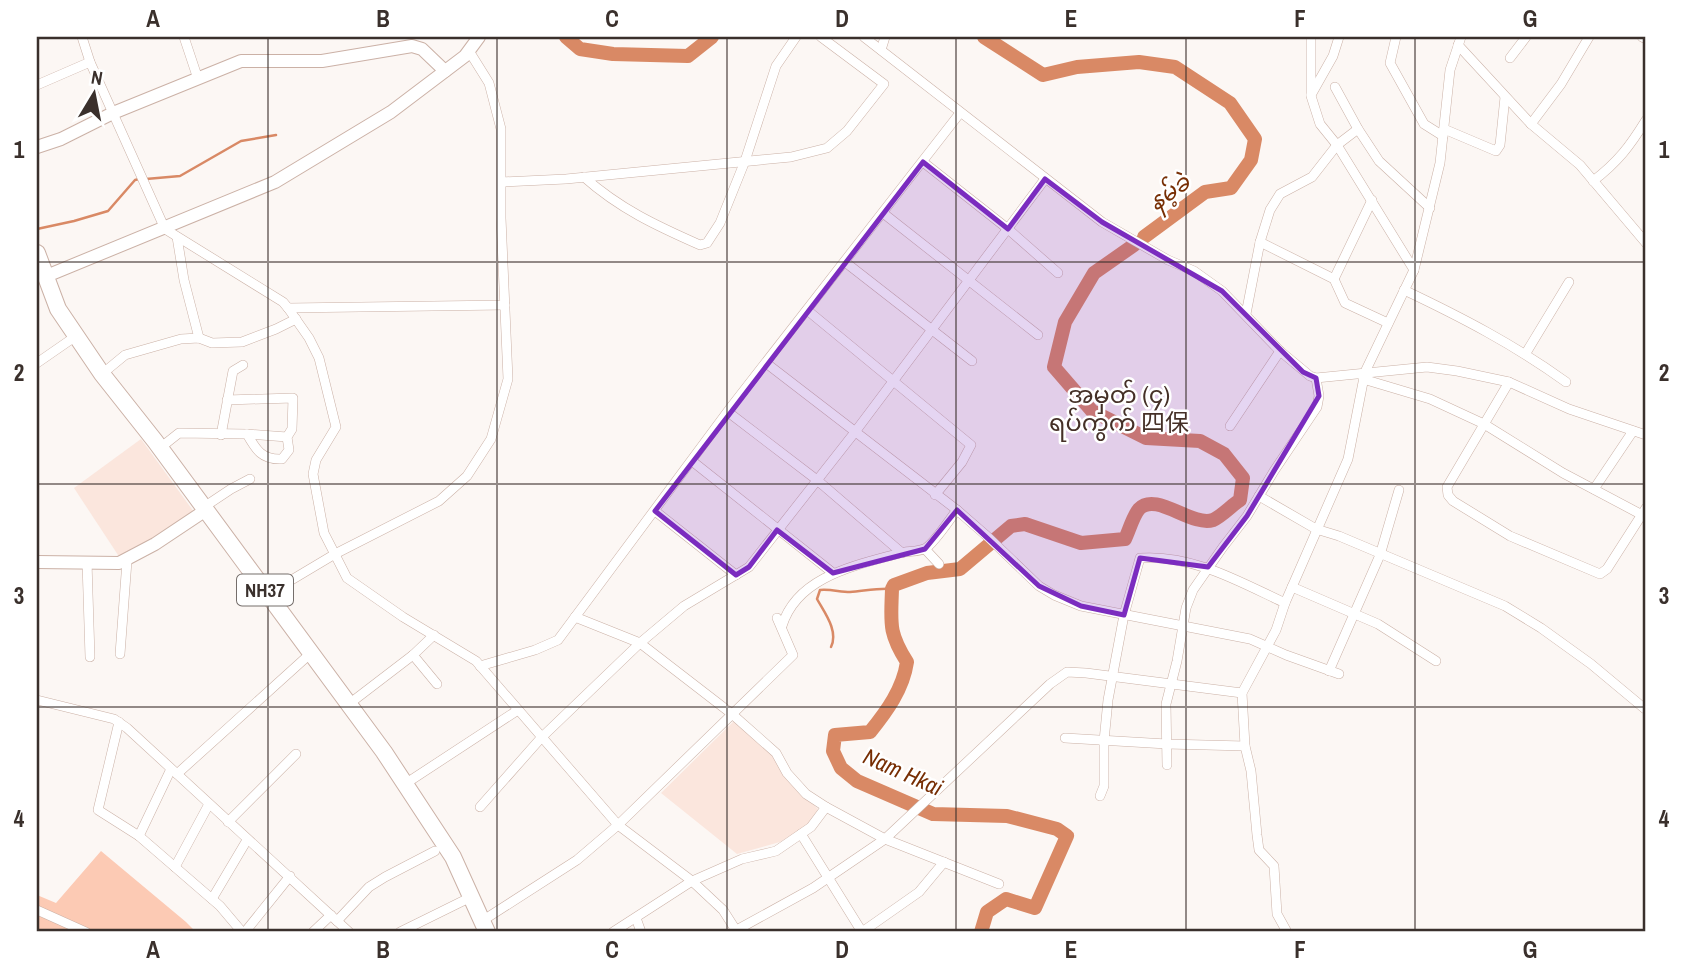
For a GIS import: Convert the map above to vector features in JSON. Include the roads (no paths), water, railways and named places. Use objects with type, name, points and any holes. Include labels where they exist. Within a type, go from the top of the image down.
[{"type":"highway","name":"NH37","points":[[37,253],[58,309],[102,374],[268,594],[405,784],[453,857],[485,926]]},
{"type":"street","points":[[82,37],[90,62],[165,229],[283,302],[319,359],[336,427],[313,467],[324,533],[347,578],[480,666],[618,825],[692,881],[723,910],[735,932],[829,877],[886,839],[1049,684],[1067,672],[1241,693]]},
{"type":"street","points":[[184,37],[198,79]]},
{"type":"street","points":[[44,276],[275,182],[391,111],[469,51],[479,37]]},
{"type":"street","points":[[584,177],[608,199],[661,228],[700,245],[707,243],[720,223],[745,161],[776,66],[796,37]]},
{"type":"street","points":[[502,182],[791,158],[827,148],[847,131],[884,83],[821,37]]},
{"type":"street","points":[[864,37],[1102,222],[1168,260],[1195,271],[1222,291],[1303,372],[1316,378],[1364,376],[1427,367],[1509,382],[1569,409],[1646,435]]},
{"type":"street","points":[[881,50],[885,37]]},
{"type":"street","points":[[1311,37],[1311,96],[1320,124],[1337,145],[1414,271]]},
{"type":"street","points":[[1311,96],[1333,56],[1339,37]]},
{"type":"street","points":[[1396,37],[1390,63],[1424,124],[1496,151],[1500,145],[1505,97]]},
{"type":"street","points":[[1510,58],[1527,37]]},
{"type":"street","points":[[1531,124],[1567,74],[1589,37]]},
{"type":"street","points":[[1642,37],[1646,39]]},
{"type":"street","points":[[1287,932],[1277,914],[1275,866],[1259,850],[1241,693],[1268,645],[1348,459],[1364,376],[1414,271],[1440,163],[1450,70],[1460,41]]},
{"type":"street","points":[[1460,41],[1505,97],[1531,124],[1580,166],[1646,243]]},
{"type":"street","points":[[37,147],[240,61],[322,61],[412,46],[422,49],[445,71]]},
{"type":"street","points":[[268,594],[335,554],[439,501],[467,476],[491,439],[508,379],[501,218],[501,129],[489,83],[469,51]]},
{"type":"street","points":[[37,85],[90,62]]},
{"type":"street","points":[[1335,87],[1379,161],[1430,208]]},
{"type":"street","points":[[480,666],[535,650],[558,640],[728,412],[960,113]]},
{"type":"street","points":[[1593,181],[1616,163],[1632,144],[1646,120]]},
{"type":"street","points":[[1246,314],[1260,242],[1270,211],[1280,194],[1312,177],[1337,145],[1358,129]]},
{"type":"street","points":[[923,162],[1008,229],[1058,273]]},
{"type":"street","points":[[480,807],[541,738],[640,643],[684,606],[749,567],[855,432],[1045,178]]},
{"type":"street","points":[[1334,279],[1372,200]]},
{"type":"street","points":[[883,213],[1038,335]]},
{"type":"street","points":[[177,237],[184,280],[200,338]]},
{"type":"street","points":[[1260,242],[1334,279],[1345,303],[1388,323]]},
{"type":"street","points":[[845,262],[972,361]]},
{"type":"street","points":[[1526,353],[1569,282]]},
{"type":"street","points":[[1405,290],[1471,321],[1526,353],[1566,382]]},
{"type":"street","points":[[288,308],[505,305]]},
{"type":"street","points":[[807,310],[971,444],[962,461],[935,495]]},
{"type":"street","points":[[102,374],[125,355],[181,339],[200,338],[212,343],[242,342],[296,319]]},
{"type":"street","points":[[37,363],[76,336]]},
{"type":"street","points":[[1230,426],[1280,351]]},
{"type":"street","points":[[766,363],[957,510],[1039,586],[1054,595],[1081,606],[1250,639],[1334,673],[1380,555],[1399,490]]},
{"type":"street","points":[[221,435],[233,371],[243,366]]},
{"type":"street","points":[[1364,376],[1430,399],[1484,424],[1563,473],[1645,513],[1608,569],[1600,574],[1510,536],[1453,501],[1448,495],[1447,487],[1484,424],[1509,382]]},
{"type":"street","points":[[1167,765],[1166,704],[1177,661],[1182,626],[1193,590],[1247,516],[1317,407],[1319,396],[1316,378]]},
{"type":"street","points":[[227,400],[294,399],[292,429],[287,438],[289,450],[282,459],[273,460],[260,454],[247,435]]},
{"type":"street","points":[[728,412],[817,480],[902,553]]},
{"type":"street","points":[[1594,489],[1633,431]]},
{"type":"street","points":[[160,448],[179,433],[287,438]]},
{"type":"street","points":[[692,461],[833,573]]},
{"type":"street","points":[[37,562],[111,564],[127,561],[250,479]]},
{"type":"street","points":[[1259,496],[1316,529],[1339,536],[1517,613],[1591,664],[1644,709]]},
{"type":"street","points":[[485,926],[577,860],[618,825],[793,655],[779,622],[809,589],[833,573],[861,562],[874,562],[925,548],[957,510]]},
{"type":"street","points":[[655,511],[736,575]]},
{"type":"street","points":[[925,548],[939,564]]},
{"type":"street","points":[[1100,796],[1104,786],[1104,741],[1112,676],[1124,614],[1140,558],[1156,557],[1208,567],[1285,603]]},
{"type":"street","points":[[120,653],[127,561]]},
{"type":"street","points":[[87,562],[90,657]]},
{"type":"street","points":[[1292,587],[1378,624],[1436,661]]},
{"type":"street","points":[[575,617],[640,643],[733,714],[776,752],[787,773],[806,794],[826,807],[886,839],[999,884]]},
{"type":"street","points":[[349,704],[413,655],[433,635]]},
{"type":"street","points":[[139,836],[174,772],[311,653]]},
{"type":"street","points":[[413,655],[438,684]]},
{"type":"street","points":[[37,700],[119,722],[349,932]]},
{"type":"street","points":[[405,784],[518,710]]},
{"type":"street","points":[[119,722],[97,810],[139,836],[212,899],[244,932],[290,876]]},
{"type":"street","points":[[1065,738],[1245,746]]},
{"type":"street","points":[[228,822],[296,754]]},
{"type":"street","points":[[175,867],[209,804]]},
{"type":"street","points":[[613,932],[692,881],[741,859],[776,851],[811,827],[826,807]]},
{"type":"street","points":[[801,834],[863,932],[919,892],[944,862]]},
{"type":"street","points":[[212,899],[247,840]]},
{"type":"street","points":[[313,932],[384,877],[435,851]]},
{"type":"street","points":[[400,932],[471,897]]},
{"type":"street","points":[[37,910],[86,932]]},
{"type":"street","points":[[636,918],[641,932]]},
{"type":"waterway","name":"နမ့်ခဲ","points":[[566,37],[580,49],[613,54],[688,56],[712,37]]},
{"type":"waterway","name":"နမ့်ခဲ","points":[[984,37],[1043,75],[1077,67],[1139,62],[1175,67],[1230,103],[1255,139],[1251,160],[1231,188],[1205,192],[1144,237]]},
{"type":"waterway","points":[[146,179],[180,176],[241,141],[276,135]]},
{"type":"waterway","points":[[37,229],[108,211],[135,180],[139,179]]},
{"type":"waterway","name":"Nam Hkai","points":[[981,932],[987,912],[1006,899],[1035,908],[1067,836],[1057,829],[1007,816],[933,814],[857,781],[841,768],[833,751],[835,735],[870,732],[888,708],[902,681],[907,662],[892,627],[894,585],[927,573],[960,569],[1011,526],[1025,524],[1081,543],[1125,539],[1137,512],[1146,505],[1164,506],[1204,521],[1213,520],[1240,500],[1243,478],[1224,454],[1200,441],[1146,438],[1092,411],[1054,367],[1065,322],[1094,273],[1134,245]]},
{"type":"waterway","points":[[831,647],[832,628],[817,599],[820,590],[850,592],[892,589]]},
{"type":"district","name":"အမှတ် (၄) ရပ်ကွက် 四保","points":[[1119,409]]}]
